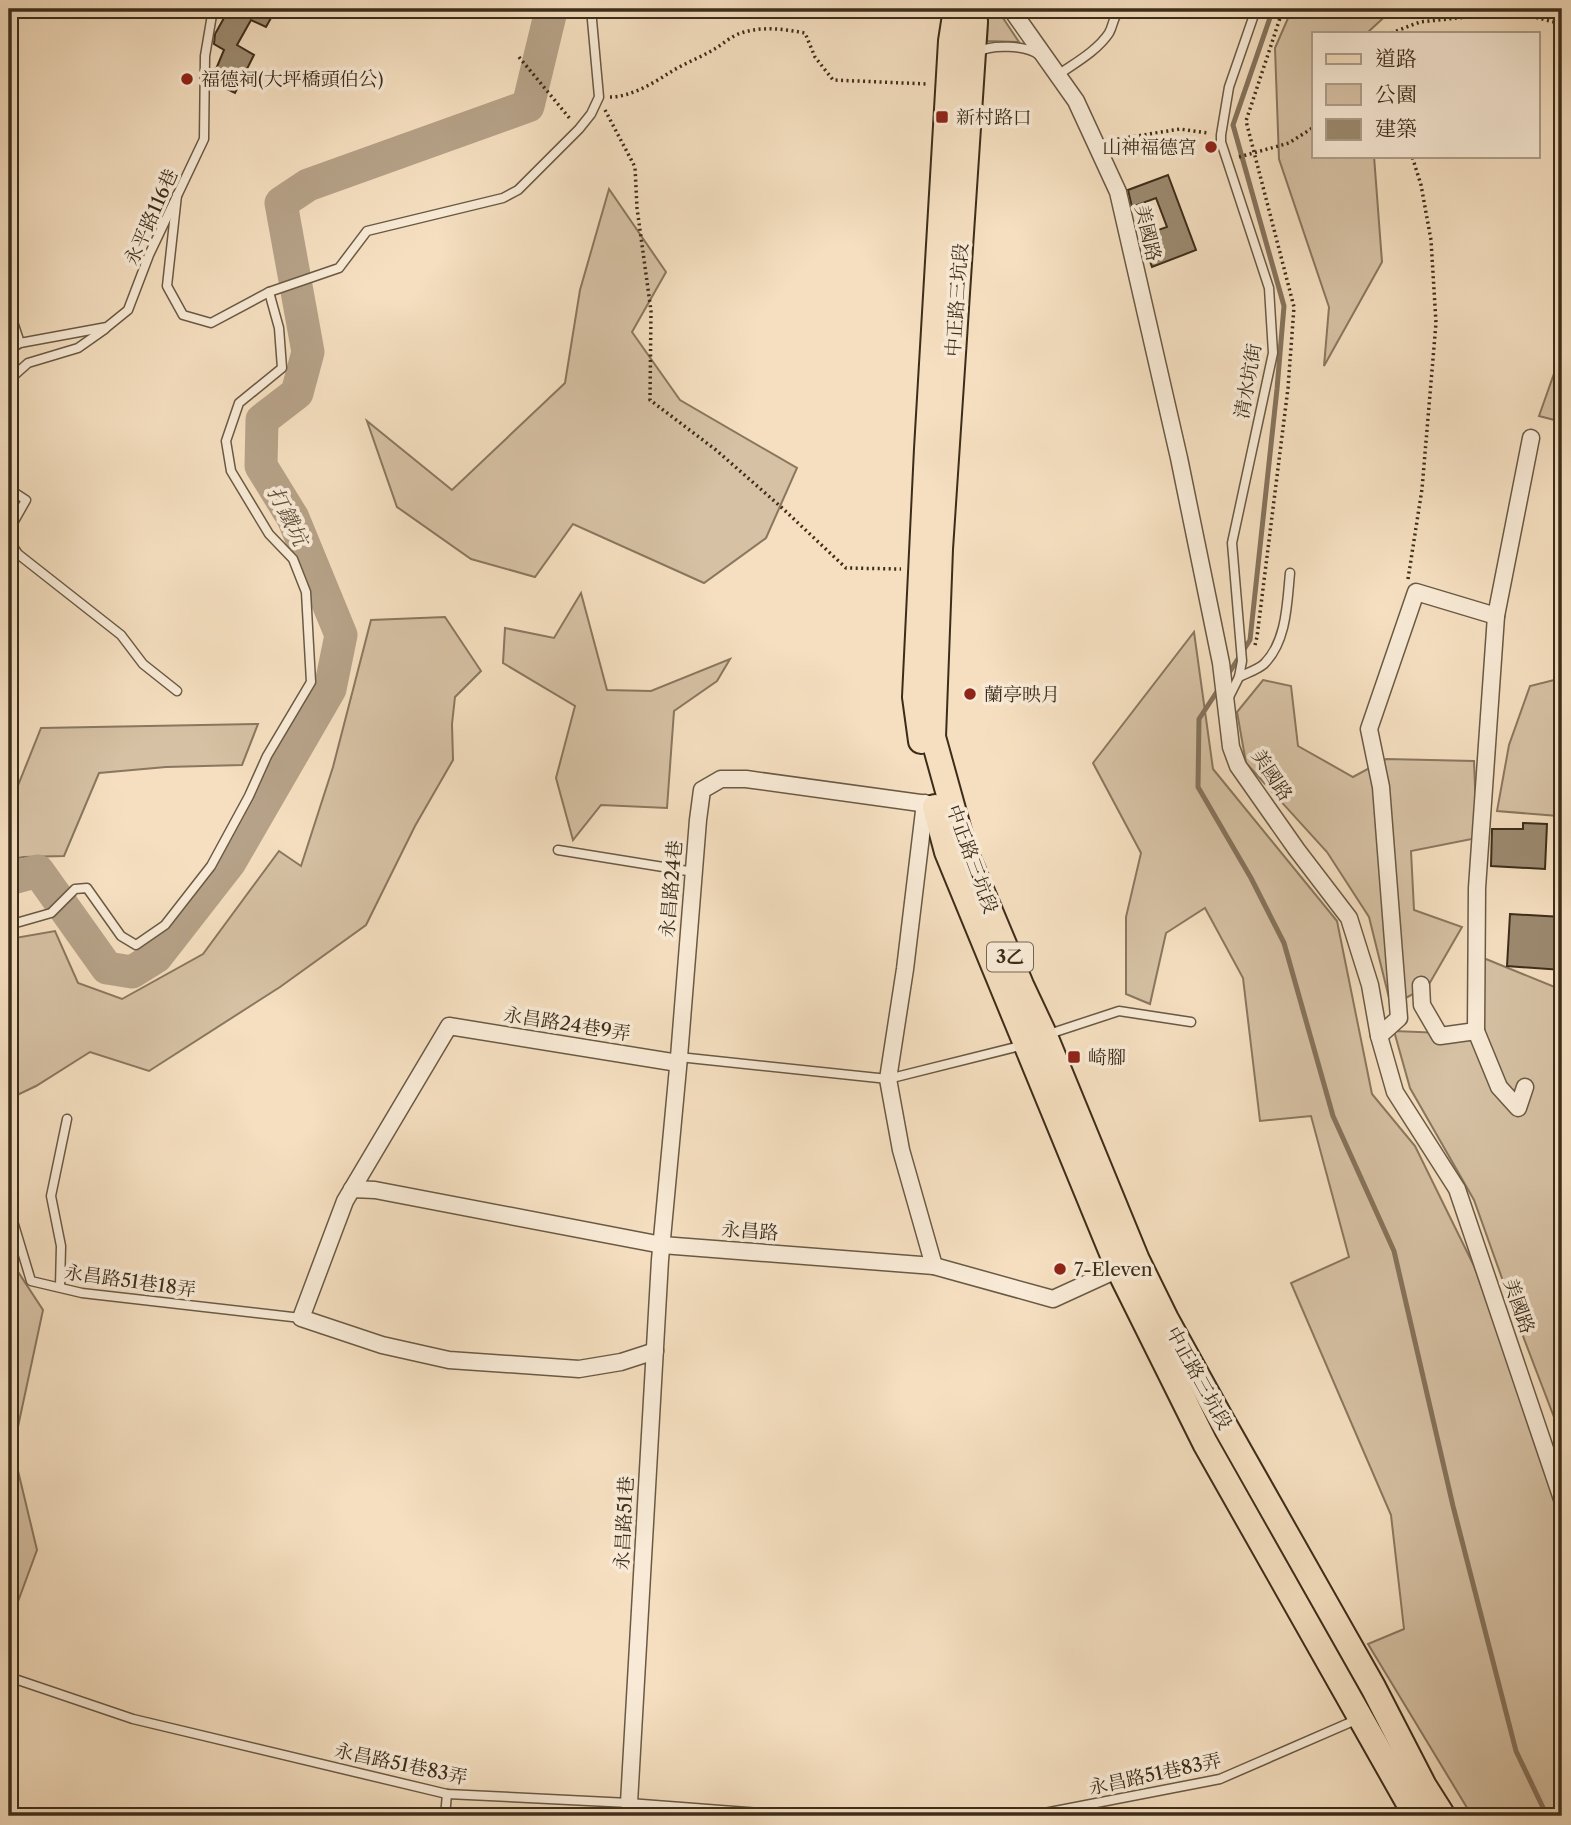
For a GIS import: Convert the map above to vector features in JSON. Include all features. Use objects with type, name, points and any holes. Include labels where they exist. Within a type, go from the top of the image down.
[{"type":"main road","name":"中正路三坑段","points":[[937,805],[925,775],[915,696],[948,85],[956,9]]},
{"type":"main road","name":"中正路三坑段","points":[[974,9],[940,549],[933,737],[937,805],[947,852],[1035,1040],[1205,1443],[1361,1717],[1418,1805],[1443,1816]]},
{"type":"main road","name":"中正路三坑段","points":[[1128,1265],[1166,1319],[1373,1687],[1418,1805]]},
{"type":"street","name":"美國路","points":[[1011,9],[1076,101],[1118,192],[1180,458],[1222,663],[1231,747],[1238,766],[1349,918],[1370,985],[1379,1036],[1395,1092],[1457,1189],[1562,1499]]},
{"type":"street","points":[[1525,1087],[1518,1108],[1499,1087],[1476,1031],[1477,888],[1496,617],[1531,438]]},
{"type":"street","points":[[1379,1036],[1399,1018],[1381,787],[1369,729],[1416,592],[1496,617]]},
{"type":"street","name":"永昌路24巷","points":[[662,1245],[702,790],[721,779],[746,779],[937,805]]},
{"type":"street","points":[[934,1266],[901,1150],[888,1079],[905,969],[937,805]]},
{"type":"street","points":[[1421,985],[1422,1005],[1440,1035],[1476,1031]]},
{"type":"street","name":"永昌路24巷9弄","points":[[352,1189],[449,1026],[679,1060]]},
{"type":"street","points":[[352,1189],[301,1318],[382,1345],[449,1360],[579,1369],[621,1362],[654,1351]]},
{"type":"street","name":"永昌路","points":[[352,1189],[376,1190],[662,1245],[934,1266],[1053,1299],[1128,1265]]},
{"type":"street","name":"永昌路51巷","points":[[629,1808],[662,1245]]},
{"type":"lane","name":"永平路116巷","points":[[9,380],[28,363],[78,348],[128,310],[149,255],[204,139],[205,56],[213,9]]},
{"type":"lane","points":[[177,195],[167,286],[183,315],[211,323],[269,292],[339,268],[367,232],[503,198],[519,190],[579,129],[591,114],[599,97],[591,9]]},
{"type":"lane","points":[[1058,75],[1096,47],[1110,32],[1116,13],[1121,9]]},
{"type":"lane","name":"清水坑街","points":[[1239,677],[1242,661],[1231,543],[1273,352],[1269,288],[1221,135],[1229,87],[1256,9]]},
{"type":"lane","points":[[973,56],[987,47],[1024,48],[1048,61]]},
{"type":"lane","points":[[9,925],[51,913],[75,889],[87,888],[121,936],[136,945],[165,925],[211,866],[249,796],[267,756],[311,682],[306,592],[293,559],[269,534],[231,471],[226,441],[239,403],[282,368],[279,328],[269,292]]},
{"type":"lane","points":[[9,310],[20,342]]},
{"type":"lane","points":[[9,350],[20,342],[107,327]]},
{"type":"lane","points":[[9,489],[26,500],[9,530]]},
{"type":"lane","points":[[9,541],[18,554],[121,635],[144,664],[177,691]]},
{"type":"lane","points":[[1226,696],[1239,677],[1262,666],[1275,650],[1283,626],[1290,573]]},
{"type":"lane","points":[[558,850],[694,872]]},
{"type":"lane","points":[[679,1060],[888,1079],[1035,1040],[1119,1011],[1191,1023]]},
{"type":"lane","points":[[60,1287],[61,1246],[51,1196],[67,1119]]},
{"type":"lane","name":"永昌路51巷18弄","points":[[9,1208],[32,1281],[82,1293],[301,1318]]},
{"type":"lane","name":"永昌路51巷83弄","points":[[9,1677],[133,1719],[447,1794],[629,1808],[799,1816]]},
{"type":"lane","name":"永昌路51巷83弄","points":[[1029,1816],[1220,1779],[1361,1717]]},
{"type":"lane","points":[[445,1816],[447,1794]]},
{"type":"path","points":[[1394,32],[1420,22],[1514,12],[1562,26]]},
{"type":"path","points":[[921,569],[846,568],[716,450],[650,400],[651,312],[637,208],[635,167],[599,97],[618,97],[652,83],[739,33],[782,28],[805,33],[815,57],[833,80],[948,85]]},
{"type":"path","points":[[519,57],[579,129]]},
{"type":"path","points":[[1235,158],[1289,143],[1312,128]]},
{"type":"path","points":[[1096,142],[1180,130],[1221,135]]},
{"type":"path","points":[[1413,158],[1432,240],[1436,323],[1422,489],[1406,589],[1416,592]]},
{"type":"green space","points":[[988,9],[997,9],[1019,42],[987,41]]},
{"type":"green space","points":[[1292,9],[1393,9],[1368,32],[1312,32],[1312,158],[1374,158],[1382,262],[1324,366],[1329,307],[1279,159],[1275,48]]},
{"type":"green space","points":[[609,189],[666,272],[632,332],[680,400],[797,468],[766,538],[704,583],[573,524],[535,577],[471,559],[397,507],[367,421],[452,490],[565,383],[580,290]]},
{"type":"green space","points":[[1562,351],[1562,422],[1539,416]]},
{"type":"green space","points":[[581,593],[607,690],[651,691],[730,659],[717,681],[674,711],[667,808],[601,805],[573,840],[556,778],[575,706],[503,663],[505,628],[554,638]]},
{"type":"green space","points":[[445,617],[481,671],[455,697],[452,724],[453,760],[415,826],[366,925],[280,987],[149,1071],[90,1052],[36,1086],[9,1099],[9,939],[55,931],[78,983],[122,999],[203,954],[279,851],[301,866],[333,767],[371,620]]},
{"type":"green space","points":[[1194,632],[1213,769],[1337,921],[1372,1094],[1415,1146],[1474,1266],[1562,1500],[1562,1816],[1472,1816],[1368,1644],[1404,1629],[1391,1515],[1291,1283],[1349,1257],[1311,1116],[1260,1121],[1243,978],[1205,908],[1166,933],[1150,1004],[1126,994],[1126,917],[1141,853],[1093,763]]},
{"type":"green space","points":[[1562,678],[1562,830],[1558,816],[1497,811],[1509,745],[1530,686]]},
{"type":"green space","points":[[1263,680],[1291,686],[1298,746],[1353,777],[1386,759],[1474,761],[1477,838],[1411,851],[1414,910],[1462,927],[1428,986],[1391,1006],[1369,917],[1327,852],[1246,763],[1237,712]]},
{"type":"green space","points":[[258,724],[242,765],[166,767],[99,773],[64,856],[9,860],[9,808],[41,728]]},
{"type":"green space","points":[[1481,957],[1562,990],[1562,1438],[1474,1200],[1410,1088],[1394,1031],[1468,1034]]},
{"type":"green space","points":[[9,1258],[43,1310],[13,1450],[37,1550],[9,1626]]},
{"type":"building","points":[[229,9],[276,9],[266,27],[251,20],[237,45],[254,55],[235,93],[211,81],[224,50],[214,44],[215,34]]},
{"type":"building","points":[[1168,175],[1196,250],[1152,267],[1141,236],[1167,227],[1156,198],[1132,207],[1128,190]]},
{"type":"building","points":[[1523,823],[1547,824],[1545,869],[1491,866],[1492,829],[1523,829]]},
{"type":"building","points":[[1510,914],[1562,917],[1562,970],[1507,966]]},
{"type":"waterway","name":"打鐵坑","points":[[9,879],[38,871],[107,968],[132,972],[156,957],[230,862],[330,689],[341,635],[293,518],[261,466],[262,420],[297,393],[308,352],[281,203],[308,185],[528,106],[550,9]]},
{"type":"waterway","points":[[1227,676],[1250,640],[1284,306],[1233,125],[1273,9]]},
{"type":"waterway","points":[[1220,687],[1199,719],[1198,787],[1251,878],[1284,943],[1333,1116],[1394,1251],[1453,1506],[1516,1751],[1547,1816]]},
{"type":"place","name":"福德祠(大坪橋頭伯公)","points":[[187,79]]},
{"type":"place","name":"新村路口","points":[[942,117]]},
{"type":"place","name":"山神福德宮","points":[[1211,147]]},
{"type":"place","name":"蘭亭映月","points":[[970,694]]},
{"type":"place","name":"崎腳","points":[[1074,1057]]},
{"type":"place","name":"7-Eleven","points":[[1060,1269]]}]
